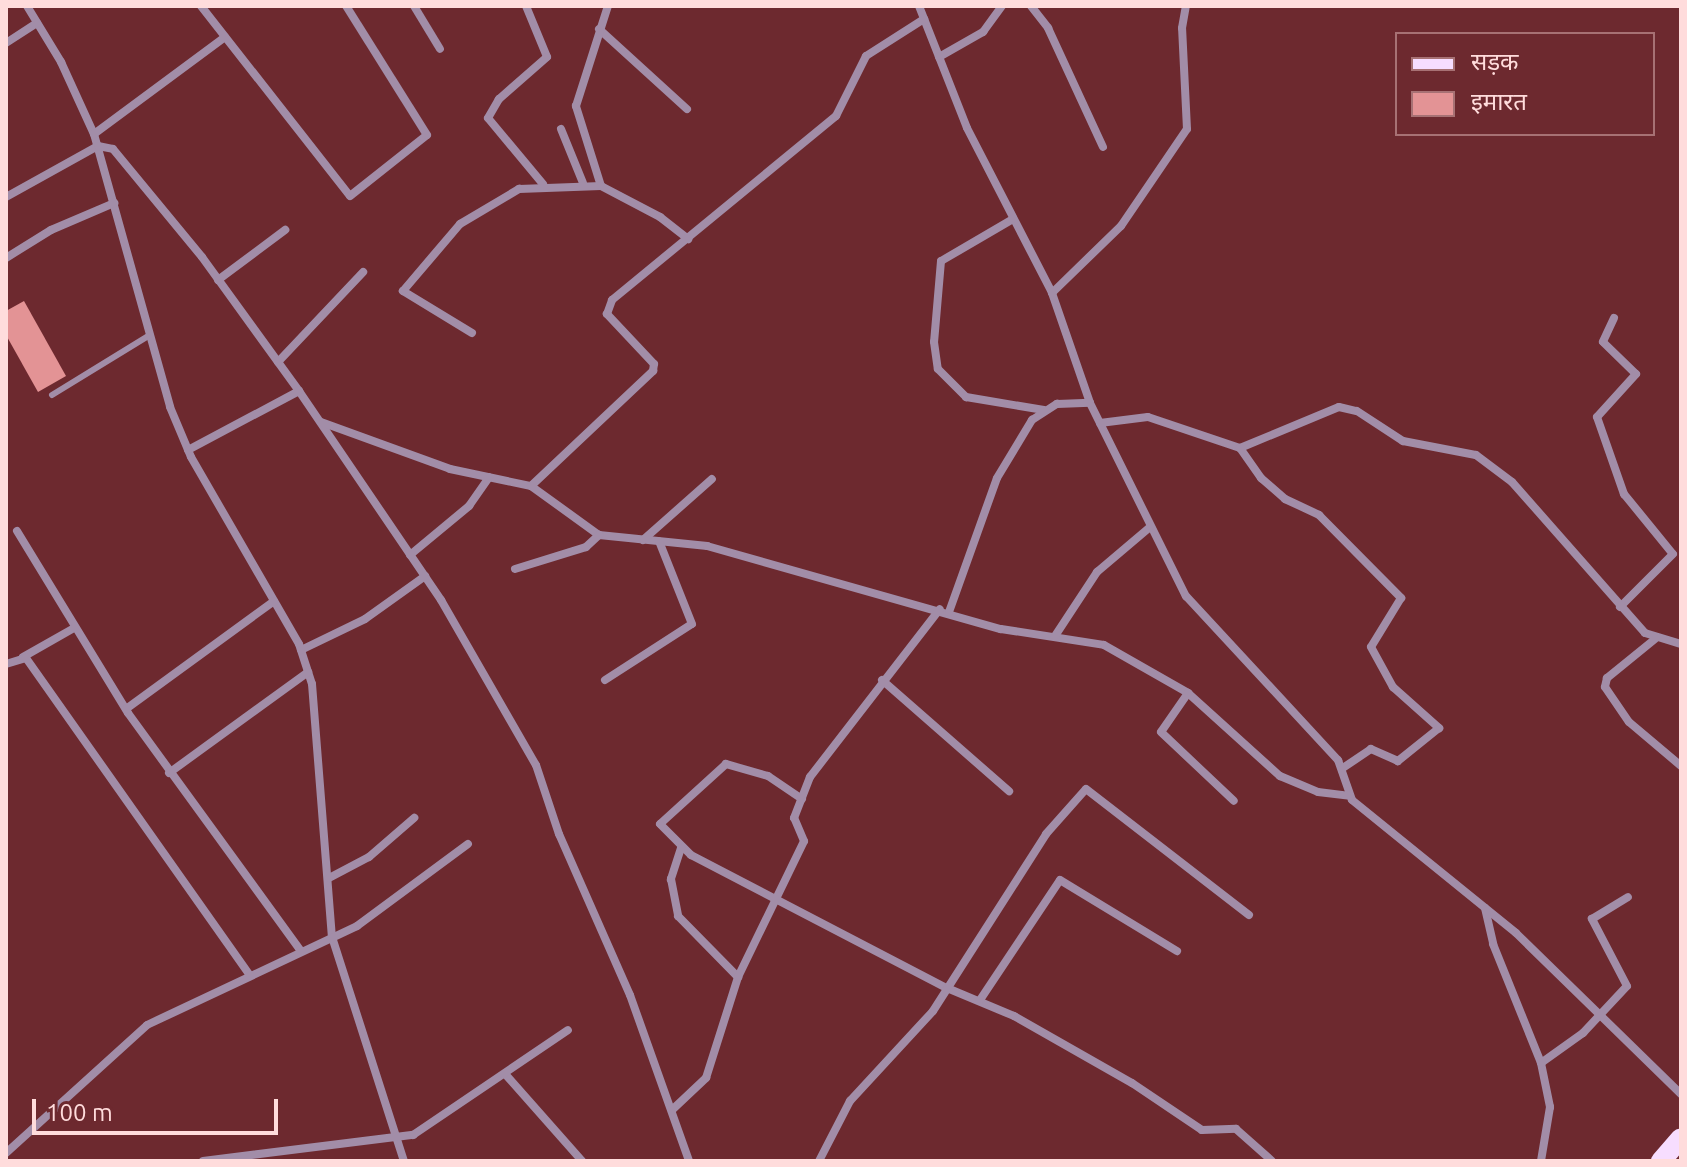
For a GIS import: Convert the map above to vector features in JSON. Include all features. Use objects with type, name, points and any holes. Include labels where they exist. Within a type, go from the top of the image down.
[{"type":"main road","points":[[1661,1161],[1681,1138]]},
{"type":"street","points":[[27,6],[61,62],[94,134],[150,335],[188,450],[301,650],[308,672],[332,937],[404,1161]]},
{"type":"street","points":[[202,6],[350,196],[427,135],[346,6]]},
{"type":"street","points":[[414,6],[440,49]]},
{"type":"street","points":[[526,6],[547,57],[499,99],[488,118],[543,184]]},
{"type":"street","points":[[601,186],[576,106],[608,6]]},
{"type":"street","points":[[919,6],[967,128],[1052,293],[1090,403],[1186,596],[1343,768],[1350,796]]},
{"type":"street","points":[[939,57],[983,32],[1002,6]]},
{"type":"street","points":[[1031,6],[1048,28],[1103,147]]},
{"type":"street","points":[[1052,293],[1121,226],[1187,129],[1182,28],[1186,6]]},
{"type":"street","points":[[531,486],[653,371],[654,364],[606,310],[836,116],[866,56],[924,19]]},
{"type":"street","points":[[6,43],[37,23]]},
{"type":"street","points":[[599,29],[687,109]]},
{"type":"street","points":[[94,134],[225,37]]},
{"type":"street","points":[[561,129],[583,183]]},
{"type":"street","points":[[6,197],[98,146],[116,152],[218,280],[299,391],[425,576],[536,765],[672,1110],[689,1161]]},
{"type":"street","points":[[472,333],[405,295],[406,285],[460,224],[489,202],[543,184],[601,186],[660,217],[688,239]]},
{"type":"street","points":[[6,258],[51,230],[114,203]]},
{"type":"street","points":[[1013,219],[941,261],[934,342],[938,369],[966,397],[1044,410],[1090,403]]},
{"type":"street","points":[[218,280],[285,230]]},
{"type":"street","points":[[278,362],[363,272]]},
{"type":"street","points":[[1614,318],[1603,342],[1637,372],[1597,417],[1624,494],[1673,554],[1620,607]]},
{"type":"street","points":[[188,450],[299,391]]},
{"type":"street","points":[[1240,448],[1339,407],[1357,411],[1403,441],[1476,455],[1512,482],[1620,607],[1655,639],[1681,644]]},
{"type":"street","points":[[672,1110],[706,1078],[738,977],[804,841],[794,822],[823,756],[882,680],[944,611],[997,478],[1032,420],[1044,410]]},
{"type":"street","points":[[1100,423],[1148,417],[1240,448],[1261,478],[1285,499],[1319,515],[1401,598],[1371,647],[1393,687],[1439,728],[1398,761],[1371,749],[1343,768]]},
{"type":"street","points":[[320,421],[450,469],[531,486],[599,535],[707,546],[1001,629],[1104,645],[1188,693],[1280,776],[1318,792],[1350,796],[1485,908],[1602,1015],[1681,1094]]},
{"type":"street","points":[[410,555],[469,506],[489,477]]},
{"type":"street","points":[[643,540],[712,479]]},
{"type":"street","points":[[1055,636],[1097,572],[1150,527]]},
{"type":"street","points":[[17,531],[74,628],[169,773],[301,951]]},
{"type":"street","points":[[515,569],[582,549],[599,535]]},
{"type":"street","points":[[605,680],[692,624],[659,541]]},
{"type":"street","points":[[301,650],[365,619],[425,576]]},
{"type":"street","points":[[126,709],[274,601]]},
{"type":"street","points":[[6,664],[74,628]]},
{"type":"street","points":[[1655,639],[1607,678],[1605,687],[1629,722],[1681,766]]},
{"type":"street","points":[[23,657],[250,975]]},
{"type":"street","points":[[169,773],[308,672]]},
{"type":"street","points":[[882,680],[1009,791]]},
{"type":"street","points":[[1188,693],[1161,732],[1234,801]]},
{"type":"street","points":[[802,799],[768,776],[726,764],[661,821],[681,848],[947,988],[980,1000],[1132,1083],[1202,1130],[1236,1129],[1272,1161]]},
{"type":"street","points":[[819,1161],[850,1101],[933,1011],[1046,834],[1086,789],[1249,915]]},
{"type":"street","points":[[329,878],[369,857],[414,818]]},
{"type":"street","points":[[6,1153],[147,1025],[370,918],[468,844]]},
{"type":"street","points":[[681,848],[671,879],[678,916],[738,977]]},
{"type":"street","points":[[980,1000],[1060,880],[1177,951]]},
{"type":"street","points":[[1541,1063],[1602,1015],[1627,984],[1603,948],[1592,919],[1628,897]]},
{"type":"street","points":[[1485,908],[1493,944],[1541,1063],[1550,1107],[1541,1161]]},
{"type":"street","points":[[203,1161],[395,1140],[427,1127],[568,1030]]},
{"type":"street","points":[[506,1075],[582,1161]]},
{"type":"lane","points":[[52,395],[150,335]]},
{"type":"building","points":[[24,301],[66,376],[38,392],[6,335],[6,311]]}]
